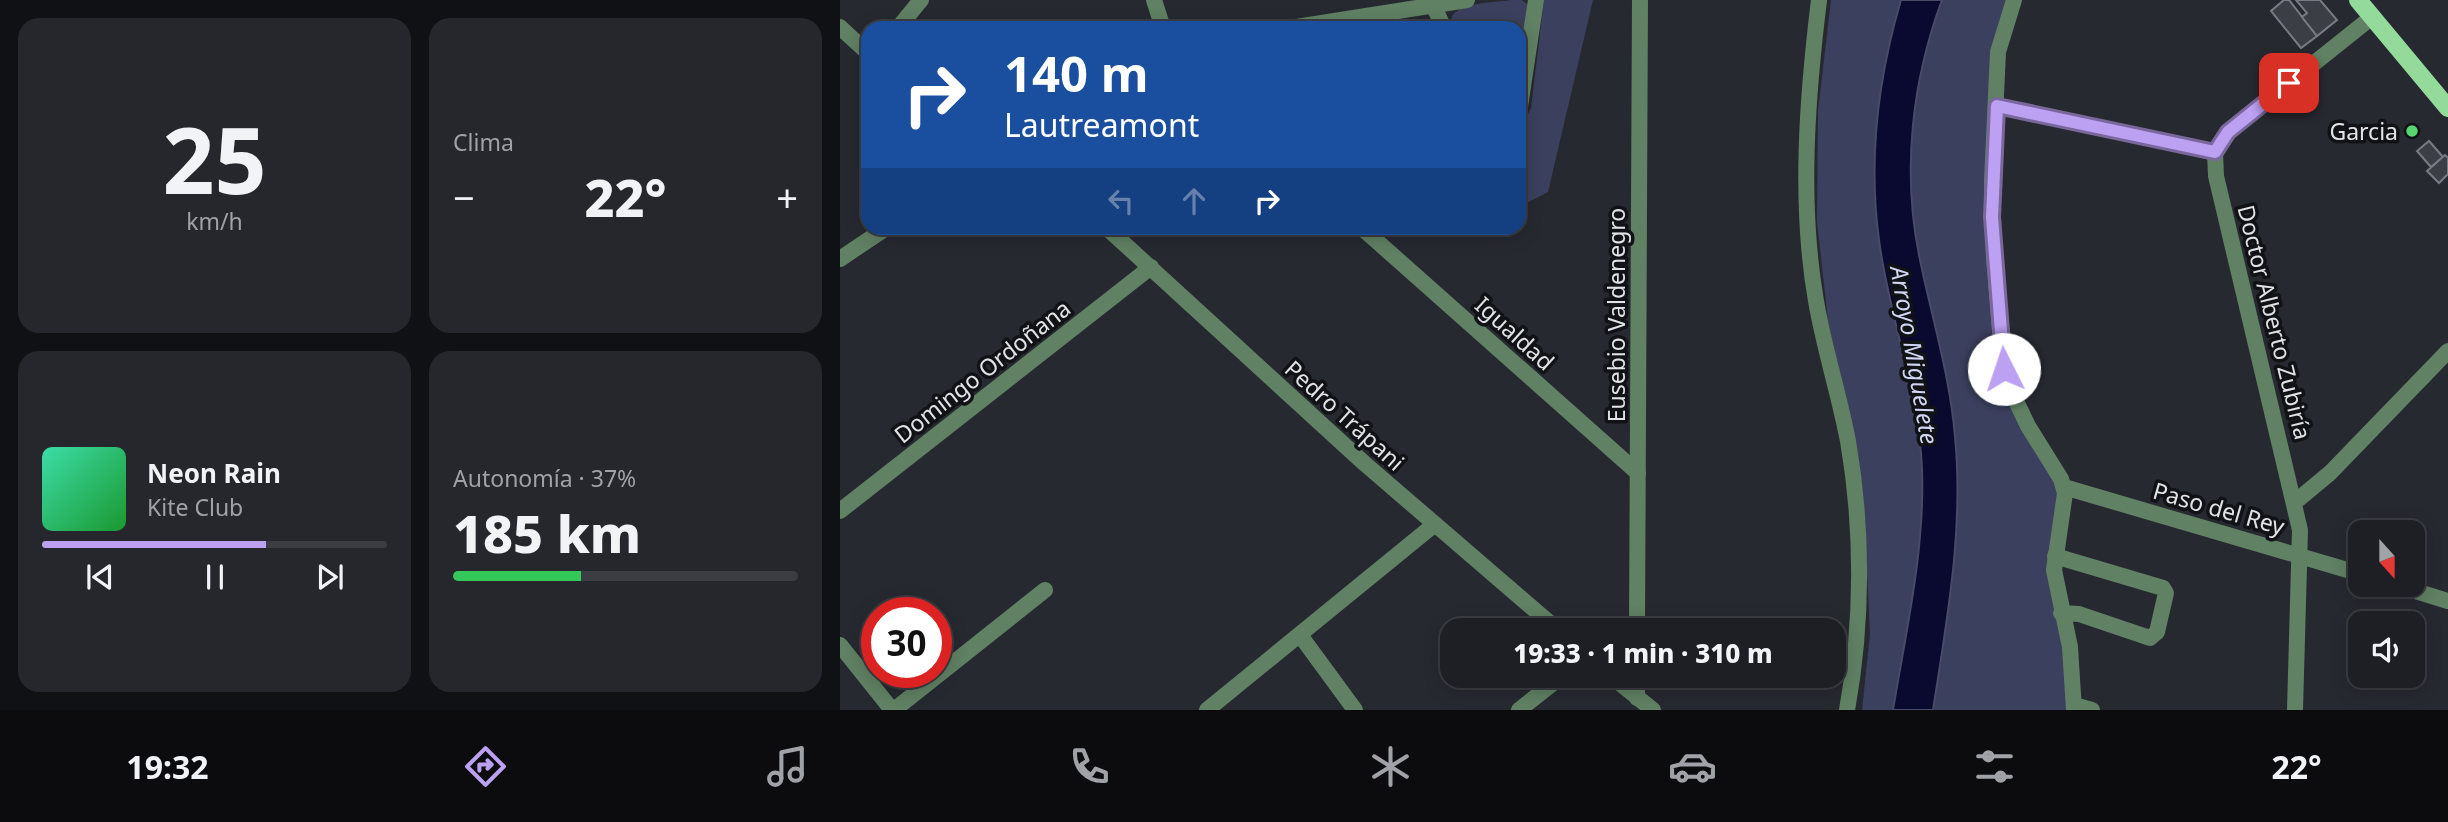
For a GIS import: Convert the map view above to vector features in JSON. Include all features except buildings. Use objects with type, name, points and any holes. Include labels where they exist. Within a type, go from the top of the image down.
[{"type":"main road","points":[[2358,0],[2448,108]]},
{"type":"street","points":[[904,21],[921,0]]},
{"type":"street","points":[[1154,0],[1161,21]]},
{"type":"street","points":[[1334,21],[1467,0]]},
{"type":"street","points":[[1526,66],[1536,0]]},
{"type":"street","name":"Eusebio Valdenegro","points":[[1637,618],[1640,0]]},
{"type":"street","points":[[1819,0],[1808,102],[1808,227],[1816,301],[1847,440],[1856,506],[1857,626],[1847,710]]},
{"type":"street","points":[[2014,0],[1998,52],[1992,217],[2004,376],[2024,419],[2064,487],[2055,556],[2055,582],[2070,647],[2074,707],[2092,710]]},
{"type":"street","points":[[1433,5],[1441,21]]},
{"type":"street","points":[[1997,106],[2215,152],[2228,132],[2372,17]]},
{"type":"street","points":[[840,27],[861,46]]},
{"type":"street","name":"Doctor Alberto Zubiría","points":[[2215,152],[2216,176],[2295,502],[2301,556],[2295,710]]},
{"type":"street","points":[[840,259],[876,235]]},
{"type":"street","name":"Pedro Trápani","points":[[1115,235],[1364,463],[1544,618]]},
{"type":"street","name":"Igualdad","points":[[1370,235],[1638,473]]},
{"type":"street","name":"Domingo Ordoñana","points":[[840,511],[1151,268]]},
{"type":"street","points":[[2295,502],[2330,473],[2444,363]]},
{"type":"street","name":"Paso del Rey","points":[[2064,487],[2348,570]]},
{"type":"street","points":[[1207,710],[1435,524]]},
{"type":"street","points":[[2055,556],[2163,588],[2166,593],[2157,632],[2150,638],[2079,614],[2061,613]]},
{"type":"street","points":[[840,645],[893,710],[1045,590]]},
{"type":"street","points":[[2426,594],[2448,601]]},
{"type":"street","points":[[1300,635],[1355,710]]},
{"type":"street","points":[[1519,710],[1547,688]]},
{"type":"street","points":[[1625,688],[1653,710]]},
{"type":"street","points":[[1637,688],[1637,698]]},
{"type":"shaded area","points":[[1522,0],[1528,5],[1526,25],[1526,21],[1451,21],[1455,13],[1482,3]]},
{"type":"shaded area","points":[[1544,0],[1593,0],[1548,192],[1526,203],[1526,118],[1531,108]]},
{"type":"shaded area","points":[[1831,0],[1901,0],[1886,59],[1877,119],[1876,210],[1884,269],[1920,440],[1922,499],[1918,560],[1893,710],[1862,710],[1870,634],[1865,531],[1848,413],[1828,321],[1817,221],[1818,111]]},
{"type":"shaded area","points":[[1942,0],[2008,0],[1993,49],[2001,378],[2059,489],[2068,710],[1933,710],[1953,574],[1957,471],[1952,411],[1916,238],[1911,200],[1910,158],[1917,89]]},
{"type":"water","name":"Arroyo Miguelete","points":[[1901,0],[1942,0],[1923,62],[1911,158],[1914,223],[1953,414],[1957,471],[1953,574],[1933,710],[1893,710],[1914,590],[1922,499],[1920,440],[1884,269],[1876,210],[1877,119],[1886,59]]},
{"type":"place","name":"Garcia","points":[[2412,131]]},
{"type":"route","points":[[2004,369],[1992,217],[1997,106],[2215,152],[2228,132],[2289,83]]}]
